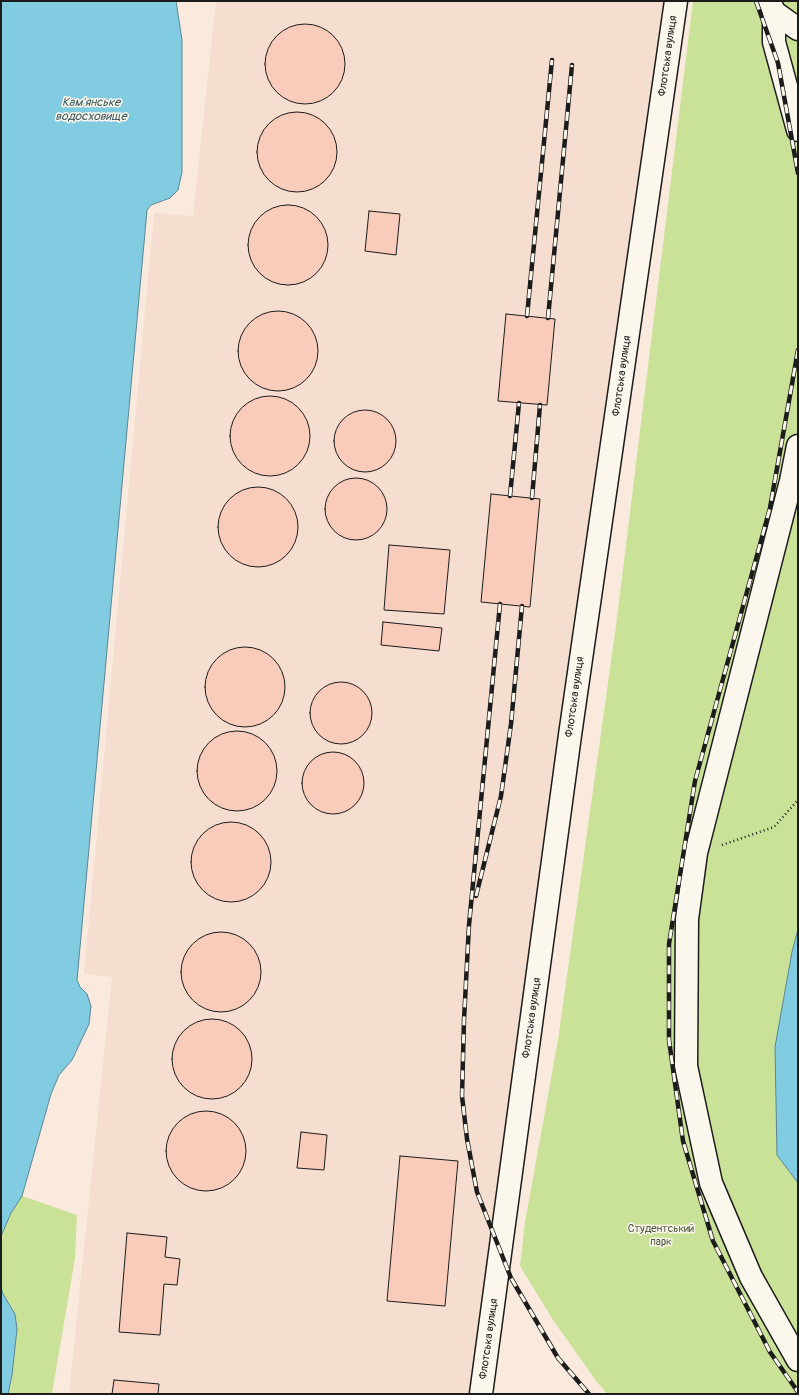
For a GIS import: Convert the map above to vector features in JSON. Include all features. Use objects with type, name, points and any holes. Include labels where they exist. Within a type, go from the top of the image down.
[{"type":"street","name":"Флотська вулиця","points":[[481,1394],[570,735],[676,1]]},
{"type":"street","points":[[772,7],[798,29]]},
{"type":"street","points":[[772,7],[774,42],[798,130]]},
{"type":"street","points":[[798,446],[791,481],[696,853],[687,919],[686,1066],[711,1183],[751,1277],[798,1360]]},
{"type":"path","points":[[696,853],[735,842],[774,827],[798,800]]},
{"type":"shaded area","points":[[216,1],[667,1],[471,1394],[69,1394],[112,977],[84,974],[154,213],[193,216]]},
{"type":"green space","name":"Студентський парк","points":[[693,1],[798,1],[798,1394],[607,1394],[553,1320],[520,1266],[525,1222],[558,1040],[616,626]]},
{"type":"green space","points":[[22,1196],[77,1215],[75,1258],[52,1394],[8,1394],[12,1375],[15,1314],[3,1294],[1,1287],[1,1236],[11,1213]]},
{"type":"water","name":"Кам'янське водосховище","points":[[1,1],[176,1],[182,40],[182,172],[178,190],[170,198],[151,205],[147,210],[77,980],[80,987],[87,994],[91,1006],[89,1024],[72,1060],[59,1075],[51,1094],[22,1196],[11,1213],[1,1236]]},
{"type":"water","points":[[798,929],[798,1183],[777,1155],[775,1047],[792,952]]},
{"type":"water","points":[[1,1287],[3,1294],[15,1314],[17,1329],[12,1375],[8,1394],[1,1394]]},
{"type":"building","points":[[305,24],[320,27],[333,36],[342,49],[345,64],[342,79],[333,92],[320,101],[305,104],[290,101],[277,92],[268,79],[265,64],[268,49],[277,36],[290,27]]},
{"type":"building","points":[[297,112],[312,115],[325,124],[334,137],[337,152],[334,167],[325,180],[312,189],[297,192],[282,189],[269,180],[260,167],[257,152],[260,137],[269,124],[282,115]]},
{"type":"building","points":[[288,205],[303,208],[316,217],[325,230],[328,245],[325,260],[316,273],[303,282],[288,285],[273,282],[260,273],[251,260],[248,245],[251,230],[260,217],[273,208]]},
{"type":"building","points":[[369,211],[400,214],[396,255],[365,251]]},
{"type":"building","points":[[278,311],[293,314],[306,323],[315,336],[318,351],[315,366],[306,379],[293,388],[278,391],[263,388],[250,379],[241,366],[238,351],[241,336],[250,323],[263,314]]},
{"type":"building","points":[[506,314],[555,319],[547,405],[498,401]]},
{"type":"building","points":[[270,396],[285,399],[298,408],[307,421],[310,436],[307,451],[298,464],[285,473],[270,476],[255,473],[242,464],[233,451],[230,436],[233,421],[242,408],[255,399]]},
{"type":"building","points":[[365,410],[382,415],[387,419],[391,424],[396,441],[391,458],[387,463],[382,467],[365,472],[348,467],[343,463],[339,458],[334,441],[339,424],[343,419],[348,415]]},
{"type":"building","points":[[356,478],[373,483],[378,487],[382,492],[387,509],[382,526],[378,531],[373,535],[356,540],[339,535],[334,531],[330,526],[325,509],[330,492],[334,487],[339,483]]},
{"type":"building","points":[[258,487],[273,490],[286,499],[295,512],[298,527],[295,542],[286,555],[273,564],[258,567],[243,564],[230,555],[221,542],[218,527],[221,512],[230,499],[243,490]]},
{"type":"building","points":[[491,494],[540,499],[530,607],[481,602]]},
{"type":"building","points":[[389,545],[450,550],[444,614],[384,610]]},
{"type":"building","points":[[383,622],[442,628],[439,651],[381,645]]},
{"type":"building","points":[[245,647],[260,650],[273,659],[282,672],[285,687],[282,702],[273,715],[260,724],[245,727],[230,724],[217,715],[208,702],[205,687],[208,672],[217,659],[230,650]]},
{"type":"building","points":[[341,682],[358,687],[363,691],[367,696],[372,713],[367,730],[363,735],[358,739],[341,744],[324,739],[319,735],[315,730],[310,713],[315,696],[319,691],[324,687]]},
{"type":"building","points":[[237,731],[252,734],[265,743],[274,756],[277,771],[274,786],[265,799],[252,808],[237,811],[222,808],[209,799],[200,786],[197,771],[200,756],[209,743],[222,734]]},
{"type":"building","points":[[333,752],[350,757],[355,761],[359,766],[364,783],[359,800],[355,805],[350,809],[333,814],[316,809],[311,805],[307,800],[302,783],[307,766],[311,761],[316,757]]},
{"type":"building","points":[[231,822],[246,825],[259,834],[268,847],[271,862],[268,877],[259,890],[246,899],[231,902],[216,899],[203,890],[194,877],[191,862],[194,847],[203,834],[216,825]]},
{"type":"building","points":[[221,932],[236,935],[249,944],[258,957],[261,972],[258,987],[249,1000],[236,1009],[221,1012],[206,1009],[193,1000],[184,987],[181,972],[184,957],[193,944],[206,935]]},
{"type":"building","points":[[212,1019],[227,1022],[240,1031],[249,1044],[252,1059],[249,1074],[240,1087],[227,1096],[212,1099],[197,1096],[184,1087],[175,1074],[172,1059],[175,1044],[184,1031],[197,1022]]},
{"type":"building","points":[[206,1111],[221,1114],[234,1123],[243,1136],[246,1151],[243,1166],[234,1179],[221,1188],[206,1191],[191,1188],[178,1179],[169,1166],[166,1151],[169,1136],[178,1123],[191,1114]]},
{"type":"building","points":[[301,1132],[327,1135],[324,1170],[297,1168]]},
{"type":"building","points":[[400,1156],[458,1161],[445,1306],[387,1301]]},
{"type":"building","points":[[127,1233],[167,1237],[165,1257],[180,1259],[177,1285],[164,1284],[160,1335],[119,1332]]},
{"type":"building","points":[[114,1380],[159,1384],[158,1394],[112,1394]]},
{"type":"railway","points":[[756,1],[778,63],[798,173]]},
{"type":"railway","points":[[527,316],[552,60]]},
{"type":"railway","points":[[548,318],[572,65]]},
{"type":"railway","points":[[798,350],[770,508],[695,781],[669,944],[669,1040],[683,1141],[713,1241],[770,1352],[798,1392]]},
{"type":"railway","points":[[510,496],[519,403]]},
{"type":"railway","points":[[532,498],[540,405]]},
{"type":"railway","points":[[500,604],[469,925],[462,1096],[467,1139],[477,1192],[511,1278],[558,1358],[589,1394]]},
{"type":"railway","points":[[476,896],[501,796],[511,724],[522,606]]}]
